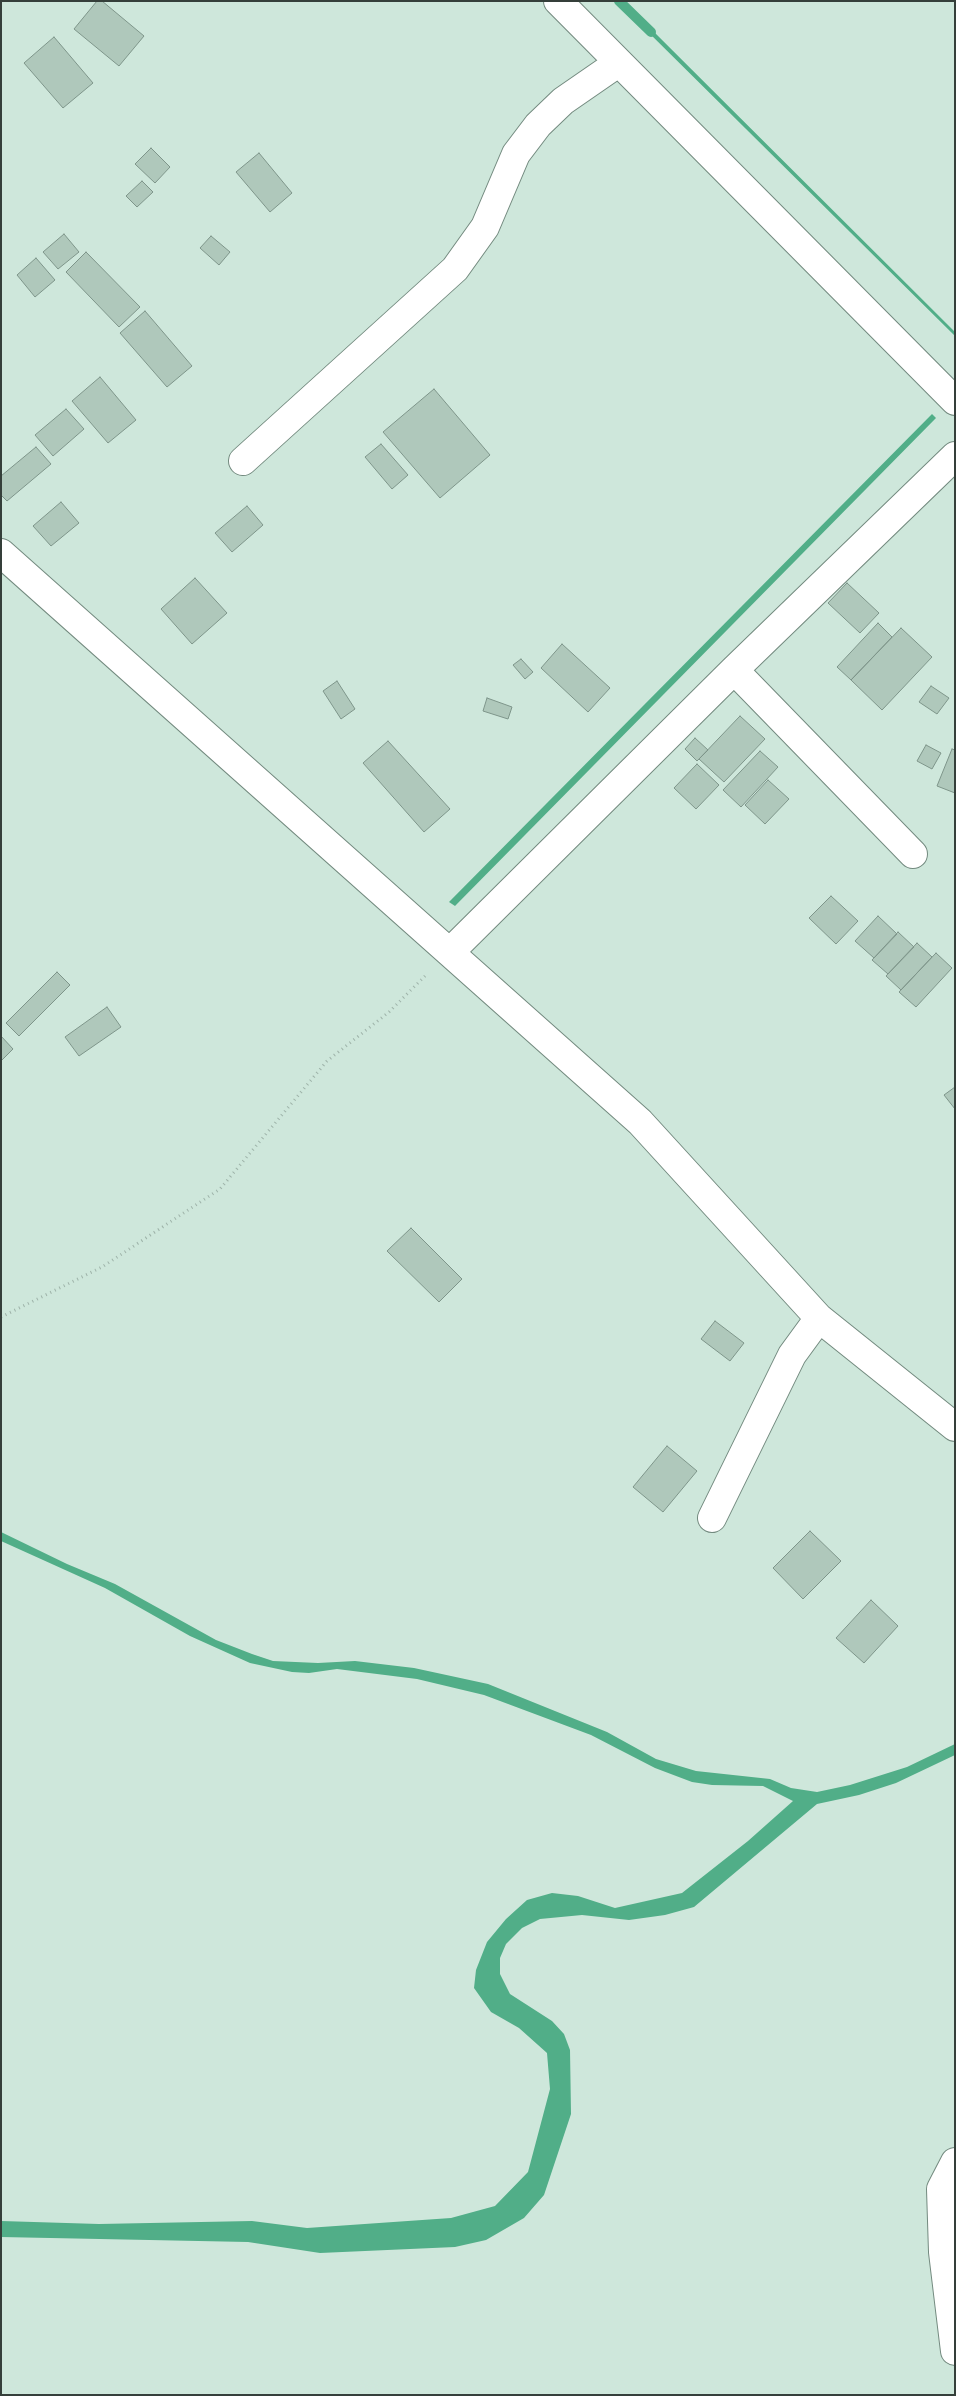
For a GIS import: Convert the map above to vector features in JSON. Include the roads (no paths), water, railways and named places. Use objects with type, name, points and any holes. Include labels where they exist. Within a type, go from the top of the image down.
[{"type":"street","points":[[558,1],[955,400]]},
{"type":"street","points":[[243,460],[455,269],[485,227],[516,154],[538,124],[563,101],[618,63]]},
{"type":"street","points":[[450,952],[734,670],[955,456]]},
{"type":"street","points":[[1,553],[640,1122],[818,1318],[955,1427]]},
{"type":"street","points":[[734,670],[913,854]]},
{"type":"street","points":[[712,1518],[792,1355],[818,1318]]},
{"type":"street","points":[[955,2162],[941,2189],[943,2252],[955,2351]]},
{"type":"waterway","points":[[619,1],[651,32]]}]
